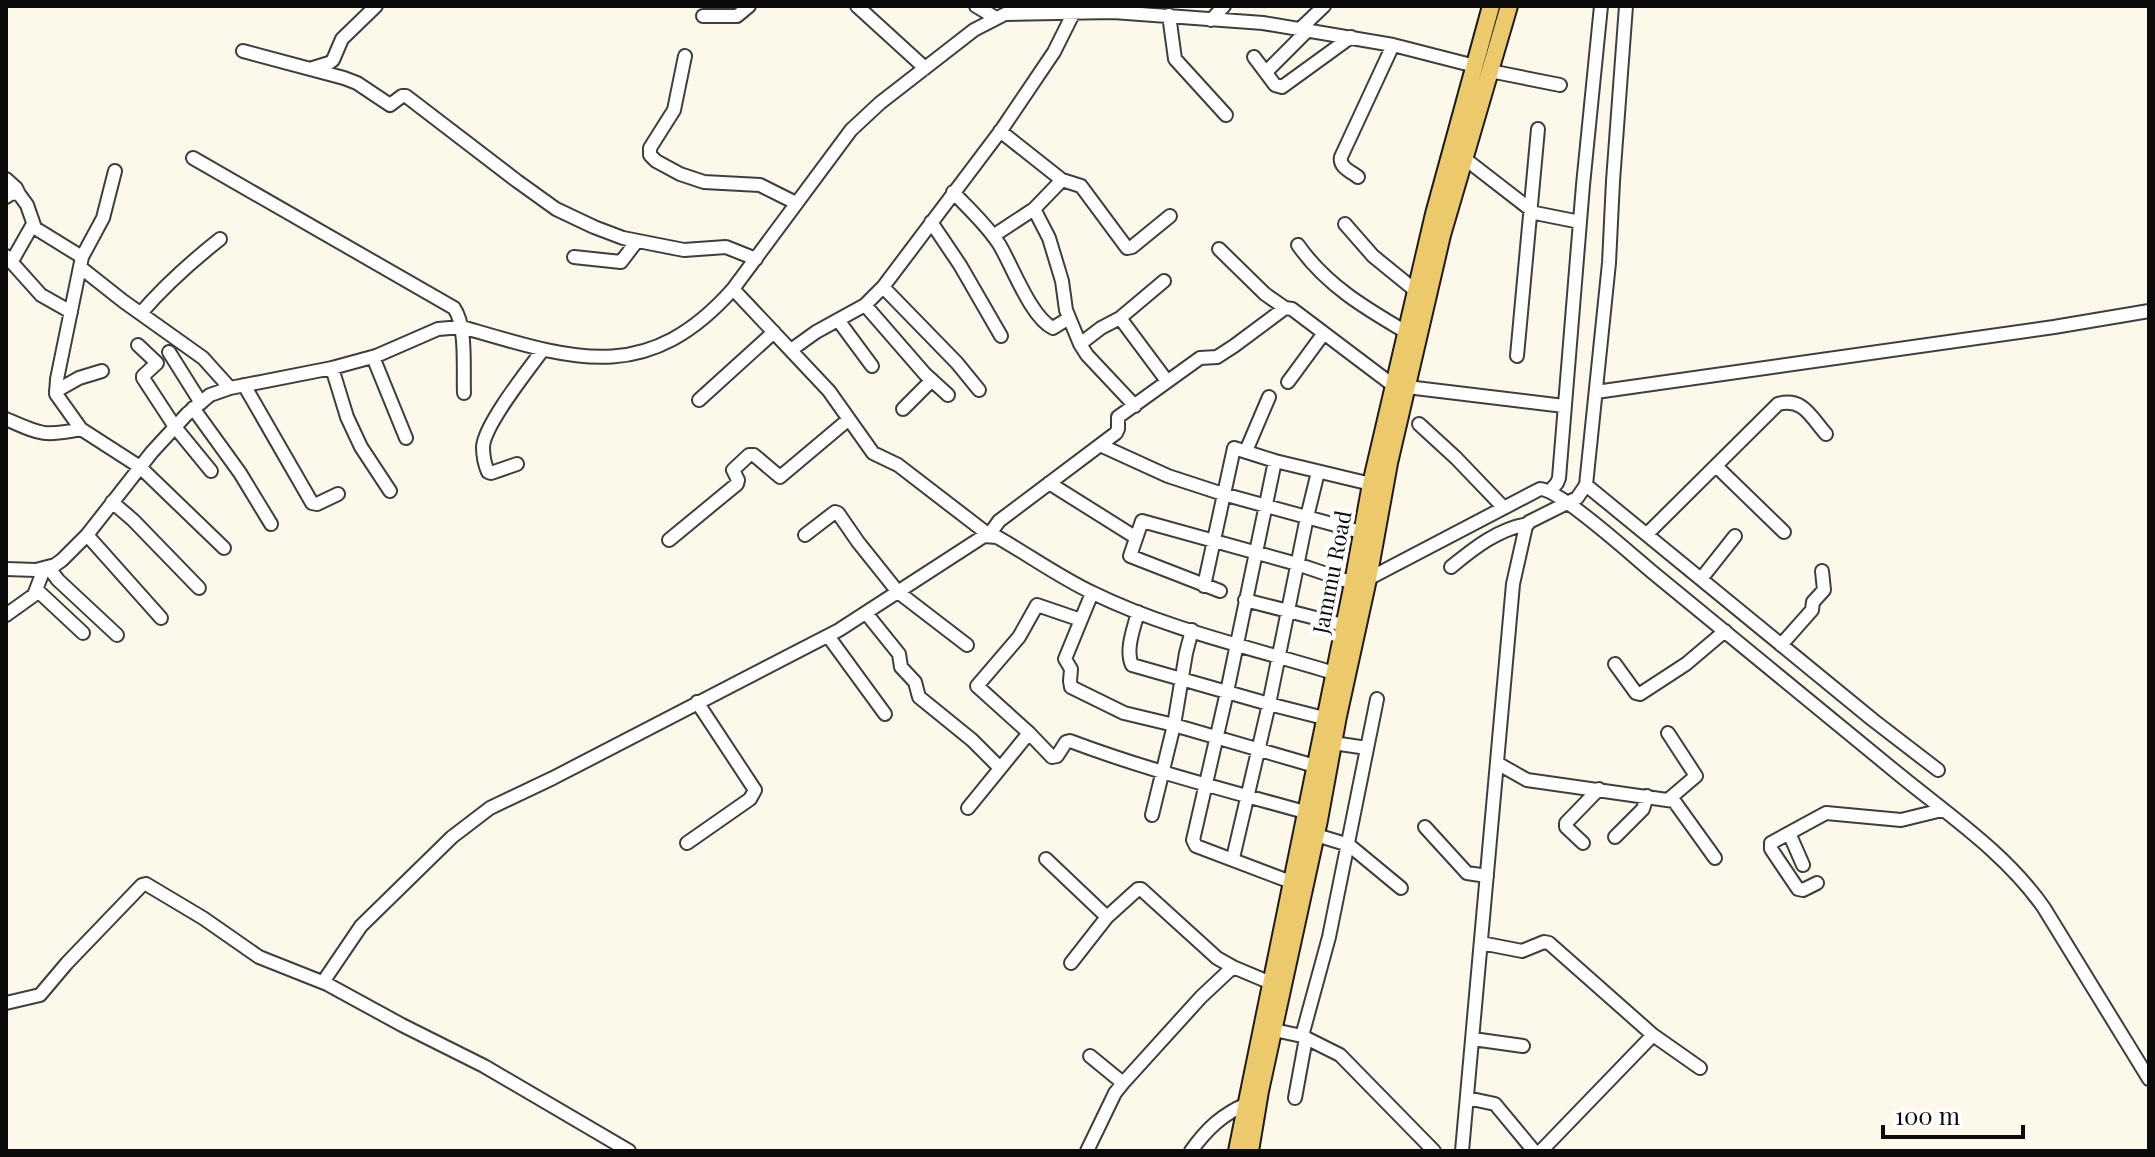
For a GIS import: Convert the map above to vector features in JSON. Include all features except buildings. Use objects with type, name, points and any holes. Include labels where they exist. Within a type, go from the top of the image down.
[{"type":"main road","name":"Jammu Road","points":[[1237,1151],[1343,625],[1360,581],[1361,532],[1371,484],[1400,387],[1406,332],[1434,214],[1482,68],[1491,6]]},
{"type":"main road","points":[[1250,1151],[1274,1030],[1334,841],[1340,744],[1360,581],[1389,463],[1400,387],[1464,158],[1482,68],[1509,6]]},
{"type":"street","points":[[703,16],[737,16],[749,6]]},
{"type":"street","points":[[857,6],[925,68]]},
{"type":"street","points":[[976,6],[996,18]]},
{"type":"street","points":[[1211,20],[1224,6]]},
{"type":"street","points":[[1266,72],[1324,6]]},
{"type":"street","points":[[1601,6],[1556,485],[1725,631],[1994,852],[2031,891],[2145,1059],[2149,1079]]},
{"type":"street","points":[[1462,1151],[1513,584],[1524,530],[1568,494],[1596,392],[1609,263],[1626,6]]},
{"type":"street","points":[[313,68],[333,60],[342,39],[372,8]]},
{"type":"street","points":[[791,350],[865,305],[883,287],[1000,131],[1054,52],[1074,12]]},
{"type":"street","points":[[6,569],[46,568],[62,560],[87,535],[175,427],[210,395],[230,388],[373,357],[438,329],[462,327],[542,351],[595,358],[622,357],[657,347],[684,334],[733,289],[851,130],[880,103],[974,30],[1005,14],[1074,12],[1169,15],[1263,23],[1393,45],[1560,85]]},
{"type":"street","points":[[1169,15],[1175,59],[1226,115]]},
{"type":"street","points":[[1254,57],[1277,87],[1282,87],[1351,37]]},
{"type":"street","points":[[1358,177],[1342,166],[1341,157],[1393,45]]},
{"type":"street","points":[[243,51],[313,68],[357,83],[390,105],[403,95],[413,99],[556,209],[594,227],[637,241],[684,250],[726,247],[756,259]]},
{"type":"street","points":[[685,56],[674,110],[650,148],[650,155],[680,174],[704,182],[760,185],[796,203]]},
{"type":"street","points":[[1517,356],[1538,129]]},
{"type":"street","points":[[1000,131],[1062,180],[1081,186],[1127,248],[1170,216]]},
{"type":"street","points":[[193,158],[451,306],[458,313],[462,327],[464,393]]},
{"type":"street","points":[[1464,158],[1542,216],[1580,222]]},
{"type":"street","points":[[115,171],[103,218],[81,262],[56,391],[81,429],[140,467],[224,548]]},
{"type":"street","points":[[6,179],[16,188],[13,196],[27,205],[35,228],[81,262],[123,301],[203,358],[230,388]]},
{"type":"street","points":[[993,236],[1034,209],[1062,180]]},
{"type":"street","points":[[953,192],[993,236],[1030,302],[1047,325],[1053,328],[1069,318]]},
{"type":"street","points":[[1034,209],[1049,238],[1069,318],[1080,344],[1135,406]]},
{"type":"street","points":[[931,222],[1001,336]]},
{"type":"street","points":[[33,224],[9,258],[41,295],[71,312]]},
{"type":"street","points":[[1345,224],[1373,256],[1416,291]]},
{"type":"street","points":[[141,313],[165,285],[220,239]]},
{"type":"street","points":[[574,257],[621,262],[637,241]]},
{"type":"street","points":[[1298,245],[1338,289],[1406,332]]},
{"type":"street","points":[[1219,249],[1265,294],[1285,308],[1292,309],[1400,387],[1564,406]]},
{"type":"street","points":[[1080,344],[1120,318],[1164,281]]},
{"type":"street","points":[[883,287],[979,390]]},
{"type":"street","points":[[733,289],[829,391],[873,453],[898,465],[989,535],[1092,593],[1138,612],[1334,673]]},
{"type":"street","points":[[865,305],[948,395]]},
{"type":"street","points":[[323,982],[361,926],[472,820],[505,799],[553,778],[828,636],[866,613],[989,535],[999,521],[1117,432],[1118,417],[1167,381],[1200,358],[1217,357],[1285,308]]},
{"type":"street","points":[[1596,392],[2149,311]]},
{"type":"street","points":[[1120,318],[1167,381]]},
{"type":"street","points":[[838,320],[872,366]]},
{"type":"street","points":[[699,400],[774,332]]},
{"type":"street","points":[[1288,382],[1324,333]]},
{"type":"street","points":[[138,345],[157,363],[142,377],[175,427],[211,471]]},
{"type":"street","points":[[517,464],[488,472],[484,442],[497,416],[542,351]]},
{"type":"street","points":[[169,352],[197,406],[271,524]]},
{"type":"street","points":[[373,357],[406,438]]},
{"type":"street","points":[[332,368],[347,417],[361,447],[390,491]]},
{"type":"street","points":[[56,391],[79,378],[102,371]]},
{"type":"street","points":[[903,409],[932,380]]},
{"type":"street","points":[[244,385],[310,501],[317,504],[338,494]]},
{"type":"street","points":[[1246,451],[1269,397]]},
{"type":"street","points":[[1647,534],[1778,404],[1788,401],[1798,403],[1826,434]]},
{"type":"street","points":[[6,419],[49,435],[81,429]]},
{"type":"street","points":[[669,540],[737,484],[733,470],[749,455],[754,455],[780,477],[849,419]]},
{"type":"street","points":[[1419,424],[1504,508]]},
{"type":"street","points":[[1100,445],[1168,476],[1361,532]]},
{"type":"street","points":[[1204,586],[1235,448],[1371,484]]},
{"type":"street","points":[[1275,461],[1193,842],[1196,846],[1291,882]]},
{"type":"street","points":[[1716,466],[1784,532]]},
{"type":"street","points":[[1233,858],[1318,472]]},
{"type":"street","points":[[1049,483],[1135,537]]},
{"type":"street","points":[[1220,591],[1131,557],[1129,554],[1141,522],[1360,581],[1540,489],[1568,494],[1647,534],[1938,770]]},
{"type":"street","points":[[112,502],[199,588]]},
{"type":"street","points":[[805,535],[835,512],[838,513],[898,592],[967,645]]},
{"type":"street","points":[[1451,567],[1486,540],[1512,527],[1528,524]]},
{"type":"street","points":[[87,535],[161,618]]},
{"type":"street","points":[[1701,579],[1735,536]]},
{"type":"street","points":[[6,615],[31,598],[46,568]]},
{"type":"street","points":[[46,568],[117,635]]},
{"type":"street","points":[[1781,645],[1812,610],[1813,602],[1824,590],[1822,571]]},
{"type":"street","points":[[37,590],[83,633]]},
{"type":"street","points":[[1092,593],[1065,660],[1071,669],[1071,687],[1124,713],[1315,766]]},
{"type":"street","points":[[1245,600],[1343,625]]},
{"type":"street","points":[[1081,620],[1037,605],[1019,637],[977,685],[1054,757],[1069,740],[1206,785],[1305,812]]},
{"type":"street","points":[[1138,612],[1131,641],[1130,664],[1324,718]]},
{"type":"street","points":[[866,613],[899,654],[901,667],[915,682],[919,697],[972,740],[1000,768]]},
{"type":"street","points":[[1152,815],[1164,772],[1192,630]]},
{"type":"street","points":[[1615,664],[1639,695],[1686,664],[1725,631]]},
{"type":"street","points":[[828,636],[885,714]]},
{"type":"street","points":[[1295,1098],[1300,1036],[1329,937],[1334,841],[1377,699]]},
{"type":"street","points":[[687,843],[750,799],[755,790],[697,702]]},
{"type":"street","points":[[968,808],[1029,733]]},
{"type":"street","points":[[1668,733],[1696,776],[1669,799]]},
{"type":"street","points":[[1340,744],[1364,748]]},
{"type":"street","points":[[1497,763],[1527,780],[1669,799],[1676,803],[1715,858]]},
{"type":"street","points":[[1583,843],[1566,827],[1566,823],[1599,789]]},
{"type":"street","points":[[1615,837],[1643,809],[1647,796]]},
{"type":"street","points":[[1817,883],[1799,890],[1771,849],[1772,842],[1826,813],[1901,820],[1942,810]]},
{"type":"street","points":[[1425,827],[1467,873],[1487,876]]},
{"type":"street","points":[[1789,833],[1803,865]]},
{"type":"street","points":[[1334,841],[1401,888]]},
{"type":"street","points":[[1046,859],[1107,917]]},
{"type":"street","points":[[6,1003],[40,995],[145,884],[203,918],[259,957],[323,982],[484,1066],[629,1151]]},
{"type":"street","points":[[1071,963],[1107,917],[1141,889],[1217,958],[1271,983]]},
{"type":"street","points":[[1481,943],[1522,951],[1549,943],[1653,1035],[1700,1068]]},
{"type":"street","points":[[1087,1151],[1115,1093],[1201,997],[1233,967]]},
{"type":"street","points":[[1274,1030],[1300,1036],[1340,1055],[1434,1151]]},
{"type":"street","points":[[1541,1151],[1653,1035]]},
{"type":"street","points":[[1473,1039],[1523,1046]]},
{"type":"street","points":[[1090,1056],[1123,1083]]},
{"type":"street","points":[[1467,1098],[1495,1104],[1534,1151]]},
{"type":"street","points":[[1191,1151],[1210,1126],[1247,1104]]}]
